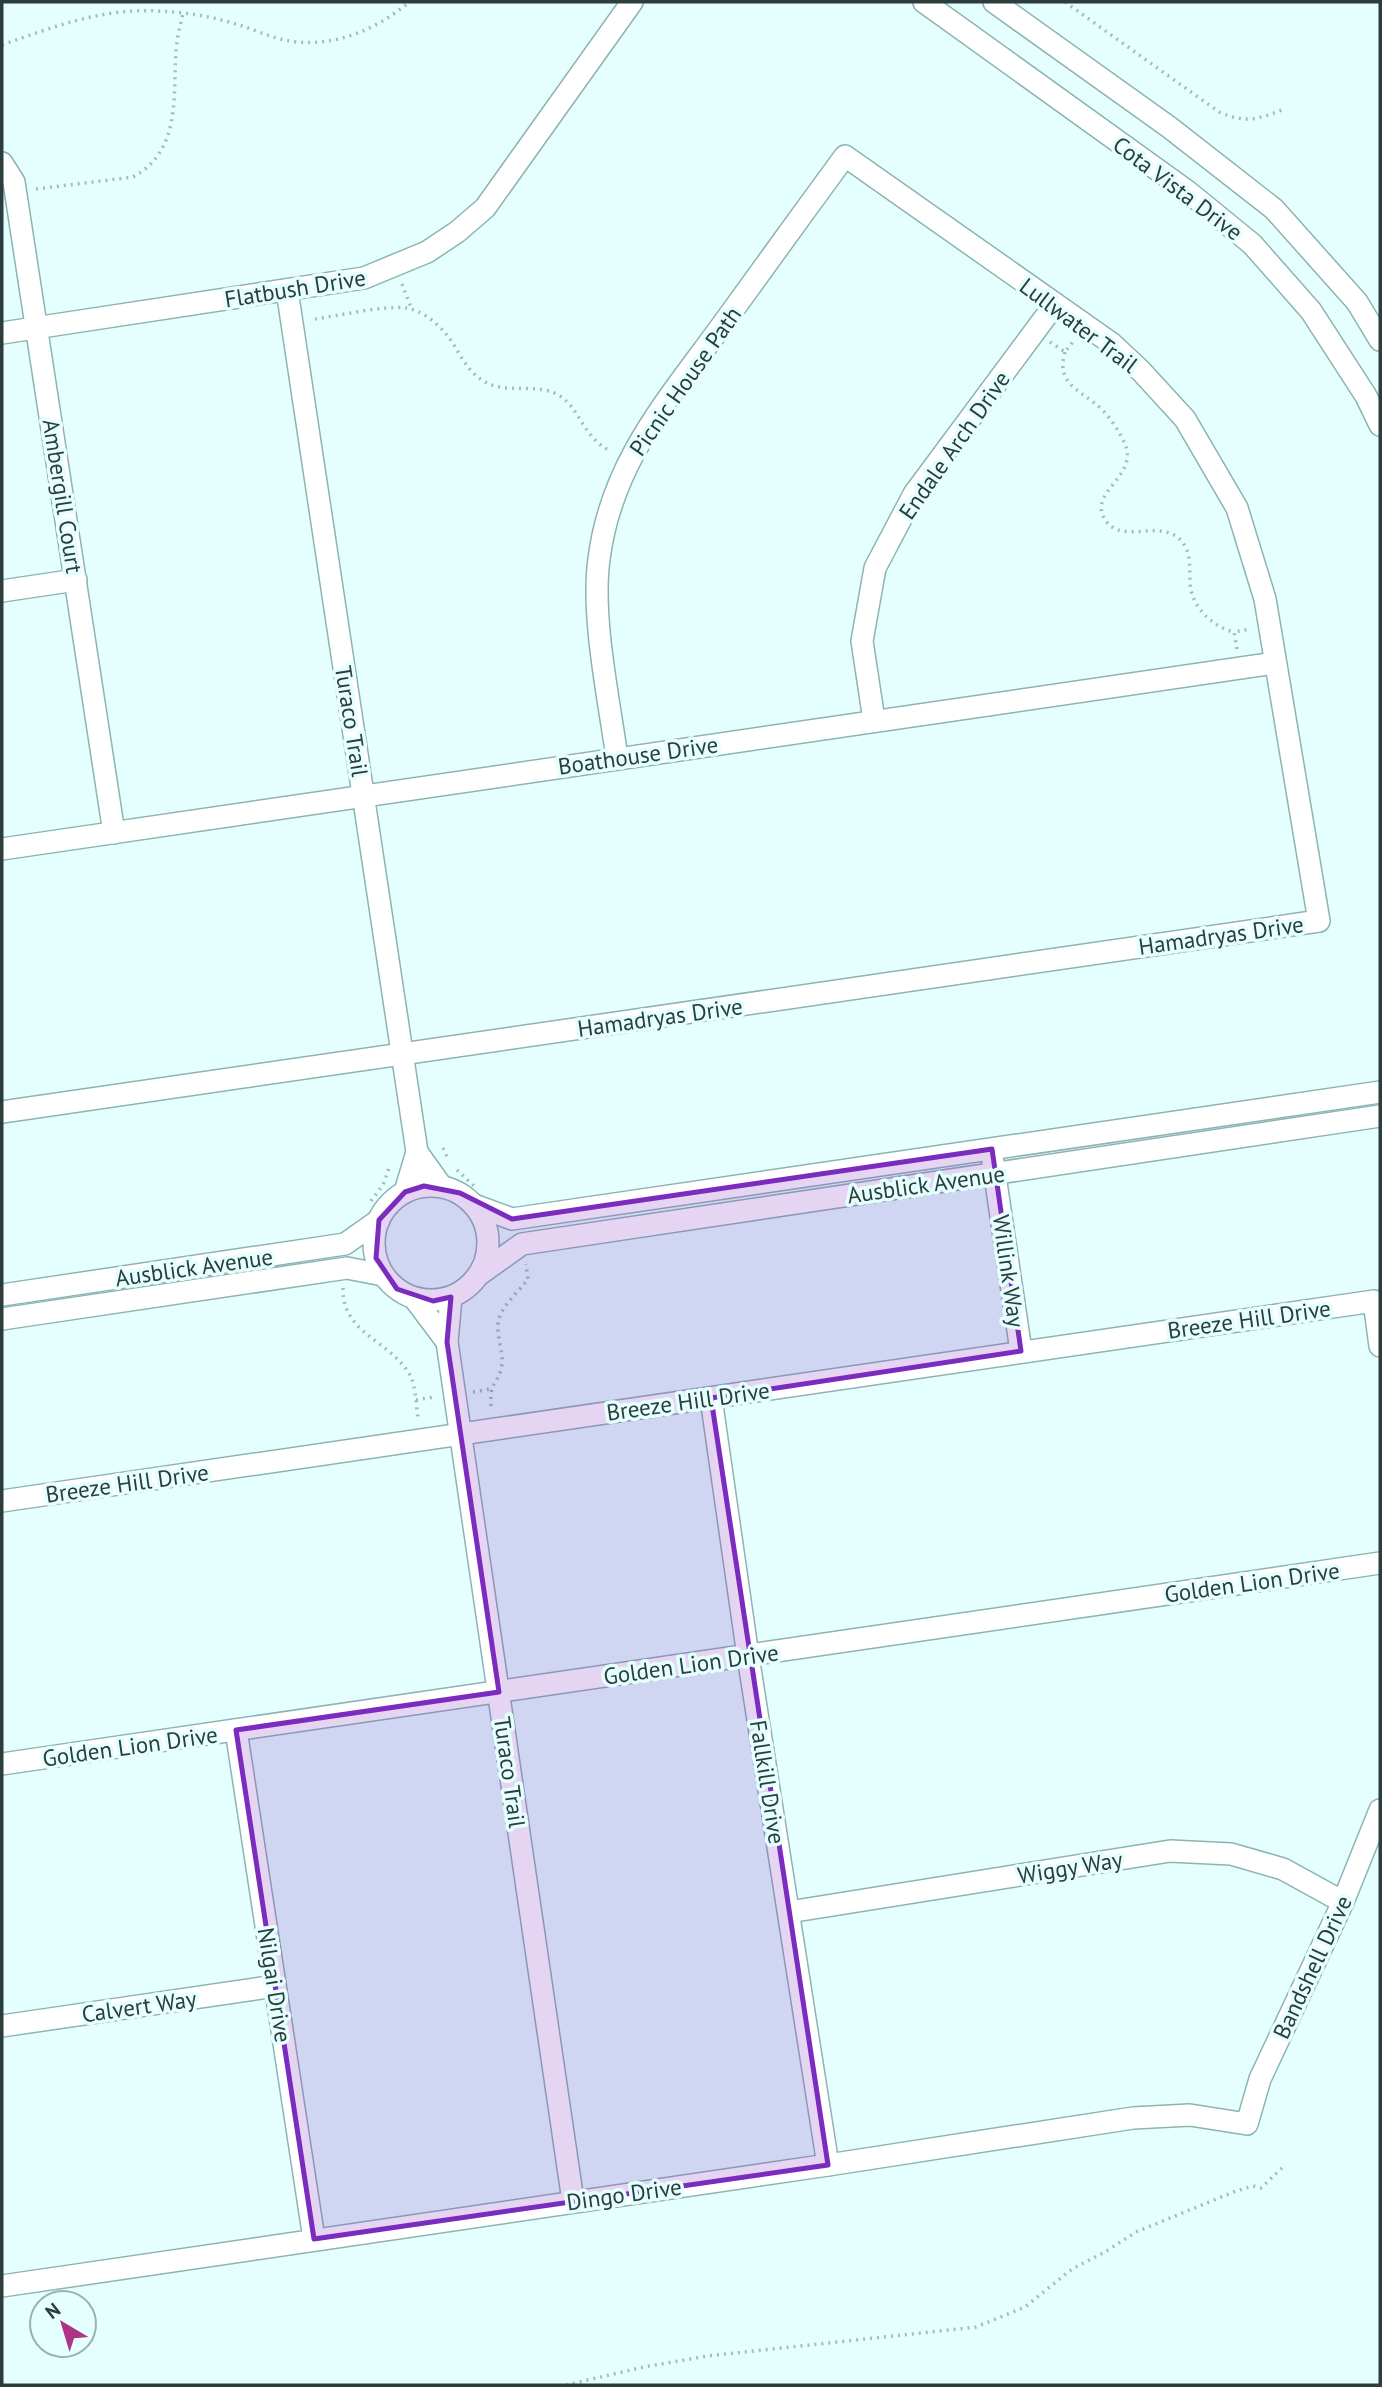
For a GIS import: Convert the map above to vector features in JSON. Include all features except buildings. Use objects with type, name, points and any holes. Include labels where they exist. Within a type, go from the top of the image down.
[{"type":"street","name":"Flatbush Drive","points":[[2,332],[364,278],[427,252],[457,232],[485,208],[632,2]]},
{"type":"street","name":"Cota Vista Drive","points":[[924,2],[1187,191],[1252,244],[1311,311],[1366,396],[1380,425]]},
{"type":"street","name":"Cota Vista Drive","points":[[994,2],[1170,127],[1274,209],[1357,302],[1380,340]]},
{"type":"street","name":"Lullwater Trail","points":[[845,156],[1111,343],[1185,419],[1237,508],[1265,599],[1319,921]]},
{"type":"street","name":"Picnic House Path","points":[[617,758],[597,598],[598,561],[604,524],[615,488],[645,431],[845,156]]},
{"type":"street","name":"Ambergill Court","points":[[2,163],[13,182],[114,833]]},
{"type":"street","name":"Turaco Trail","points":[[288,290],[417,1152],[405,1192]]},
{"type":"street","name":"Endale Arch Drive","points":[[874,720],[862,640],[875,568],[914,494],[1055,304]]},
{"type":"street","points":[[2,591],[76,580]]},
{"type":"street","name":"Boathouse Drive","points":[[2,849],[1275,663]]},
{"type":"street","name":"Hamadryas Drive","points":[[2,1112],[1319,921]]},
{"type":"street","name":"Ausblick Avenue","points":[[474,1205],[512,1219],[1380,1092]]},
{"type":"street","name":"Ausblick Avenue","points":[[480,1274],[522,1244],[1380,1116]]},
{"type":"street","name":"Willink Way","points":[[992,1149],[1021,1352]]},
{"type":"street","name":"Turaco Trail","points":[[417,1152],[442,1187]]},
{"type":"street","points":[[424,1186],[442,1187],[460,1193],[474,1205],[484,1220],[489,1238],[487,1257],[480,1274],[468,1288],[452,1297],[433,1301],[414,1298],[397,1289],[383,1275],[376,1258],[374,1238],[379,1220],[390,1204],[405,1192],[424,1186]]},
{"type":"street","name":"Ausblick Avenue","points":[[2,1295],[340,1245],[379,1220]]},
{"type":"street","name":"Ausblick Avenue","points":[[2,1319],[347,1268],[383,1275]]},
{"type":"street","name":"Turaco Trail","points":[[452,1297],[447,1342],[573,2201]]},
{"type":"street","name":"Turaco Trail","points":[[414,1298],[447,1342]]},
{"type":"street","name":"Breeze Hill Drive","points":[[2,1501],[1374,1301],[1380,1346]]},
{"type":"street","name":"Fallkill Drive","points":[[711,1398],[748,1656],[828,2165]]},
{"type":"street","name":"Golden Lion Drive","points":[[2,1765],[1380,1563]]},
{"type":"street","name":"Nilgai Drive","points":[[236,1730],[314,2239]]},
{"type":"street","name":"Bandshell Drive","points":[[1247,2124],[1260,2079],[1343,1902],[1380,1810]]},
{"type":"street","name":"Wiggy Way","points":[[789,1912],[1170,1851],[1231,1854],[1283,1869],[1343,1902]]},
{"type":"street","name":"Calvert Way","points":[[2,2026],[275,1986]]},
{"type":"street","name":"Dingo Drive","points":[[2,2286],[1133,2118],[1190,2115],[1247,2124]]},
{"type":"path","points":[[2,45],[69,21],[108,12],[155,10],[236,24],[268,36],[298,42],[328,40],[359,34],[391,17],[409,2]]},
{"type":"path","points":[[1065,2],[1219,112],[1238,120],[1260,119],[1282,110]]},
{"type":"path","points":[[34,190],[133,177],[144,171],[170,134],[176,47],[183,13]]},
{"type":"path","points":[[402,284],[412,310]]},
{"type":"path","points":[[314,319],[406,308],[424,314],[438,324],[472,372],[481,380],[501,387],[544,389],[560,396],[590,435],[610,451]]},
{"type":"path","points":[[1077,336],[1065,352],[1062,364],[1069,382],[1099,407],[1121,435],[1126,447],[1125,468],[1104,496],[1102,514],[1112,527],[1121,531],[1159,530],[1175,535],[1188,554],[1191,588],[1194,599],[1204,614],[1217,625],[1234,632],[1252,629]]},
{"type":"path","points":[[1046,338],[1065,352]]},
{"type":"path","points":[[1234,632],[1237,649]]},
{"type":"path","points":[[491,1406],[490,1389],[500,1370],[502,1359],[499,1321],[507,1305],[528,1279],[526,1261]]},
{"type":"path","points":[[342,1288],[342,1300],[349,1317],[359,1329],[395,1356],[412,1380],[418,1418]]},
{"type":"path","points":[[471,1393],[490,1389]]},
{"type":"path","points":[[416,1400],[433,1397]]},
{"type":"path","points":[[566,2385],[708,2356],[976,2327],[1026,2307],[1072,2269],[1136,2232],[1236,2191],[1253,2186],[1261,2188],[1285,2165]]},
{"type":"highlighted area","points":[[992,1149],[1021,1351],[711,1398],[828,2165],[314,2239],[236,1730],[499,1692],[447,1342],[451,1297],[433,1301],[397,1289],[376,1258],[379,1220],[405,1192],[424,1186],[460,1193],[512,1219]]}]
